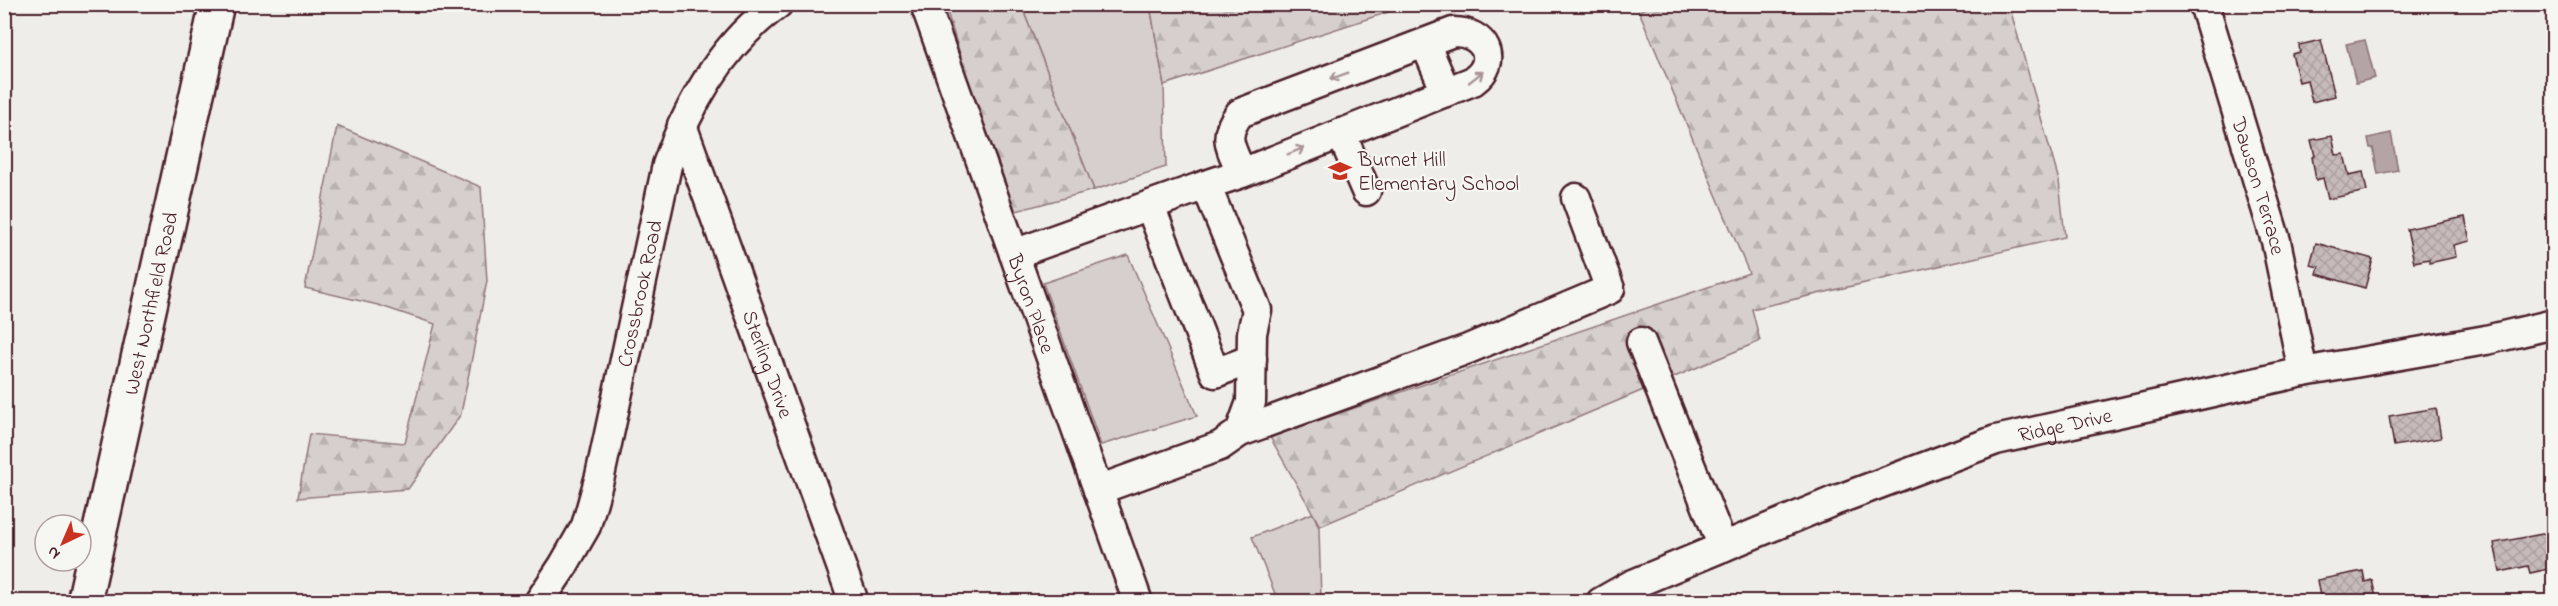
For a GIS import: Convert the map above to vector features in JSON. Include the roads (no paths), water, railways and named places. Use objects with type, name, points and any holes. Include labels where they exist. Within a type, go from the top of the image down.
[{"type":"main road","name":"West Northfield Road","points":[[84,602],[217,4]]},
{"type":"street","name":"Crossbrook Road","points":[[551,594],[586,526],[600,476],[667,165],[682,125],[708,78],[727,52],[778,4]]},
{"type":"street","name":"Byron Place","points":[[925,4],[1138,602]]},
{"type":"street","name":"Dawson Terrace","points":[[2205,4],[2276,241],[2303,372]]},
{"type":"street","points":[[1014,254],[1242,172],[1446,92],[1480,76],[1487,61],[1484,45],[1477,37],[1462,32],[1453,32],[1240,113],[1232,123],[1227,138],[1242,172]]},
{"type":"street","points":[[1425,43],[1446,92]]},
{"type":"street","name":"Sterling Drive","points":[[682,125],[854,602]]},
{"type":"street","points":[[1341,133],[1366,191]]},
{"type":"street","points":[[1206,185],[1257,310],[1252,333],[1251,402],[1240,432]]},
{"type":"street","points":[[1098,490],[1220,446],[1240,432],[1468,350],[1610,289],[1576,198]]},
{"type":"street","points":[[1150,206],[1215,373],[1252,359]]},
{"type":"street","name":"Ridge Drive","points":[[1601,602],[1631,585],[1834,501],[1996,440],[2303,372],[2486,340],[2553,324]]},
{"type":"street","points":[[1641,342],[1723,547]]},
{"type":"place","name":"Burnet Hill Elementary School","points":[[1340,171]]}]
